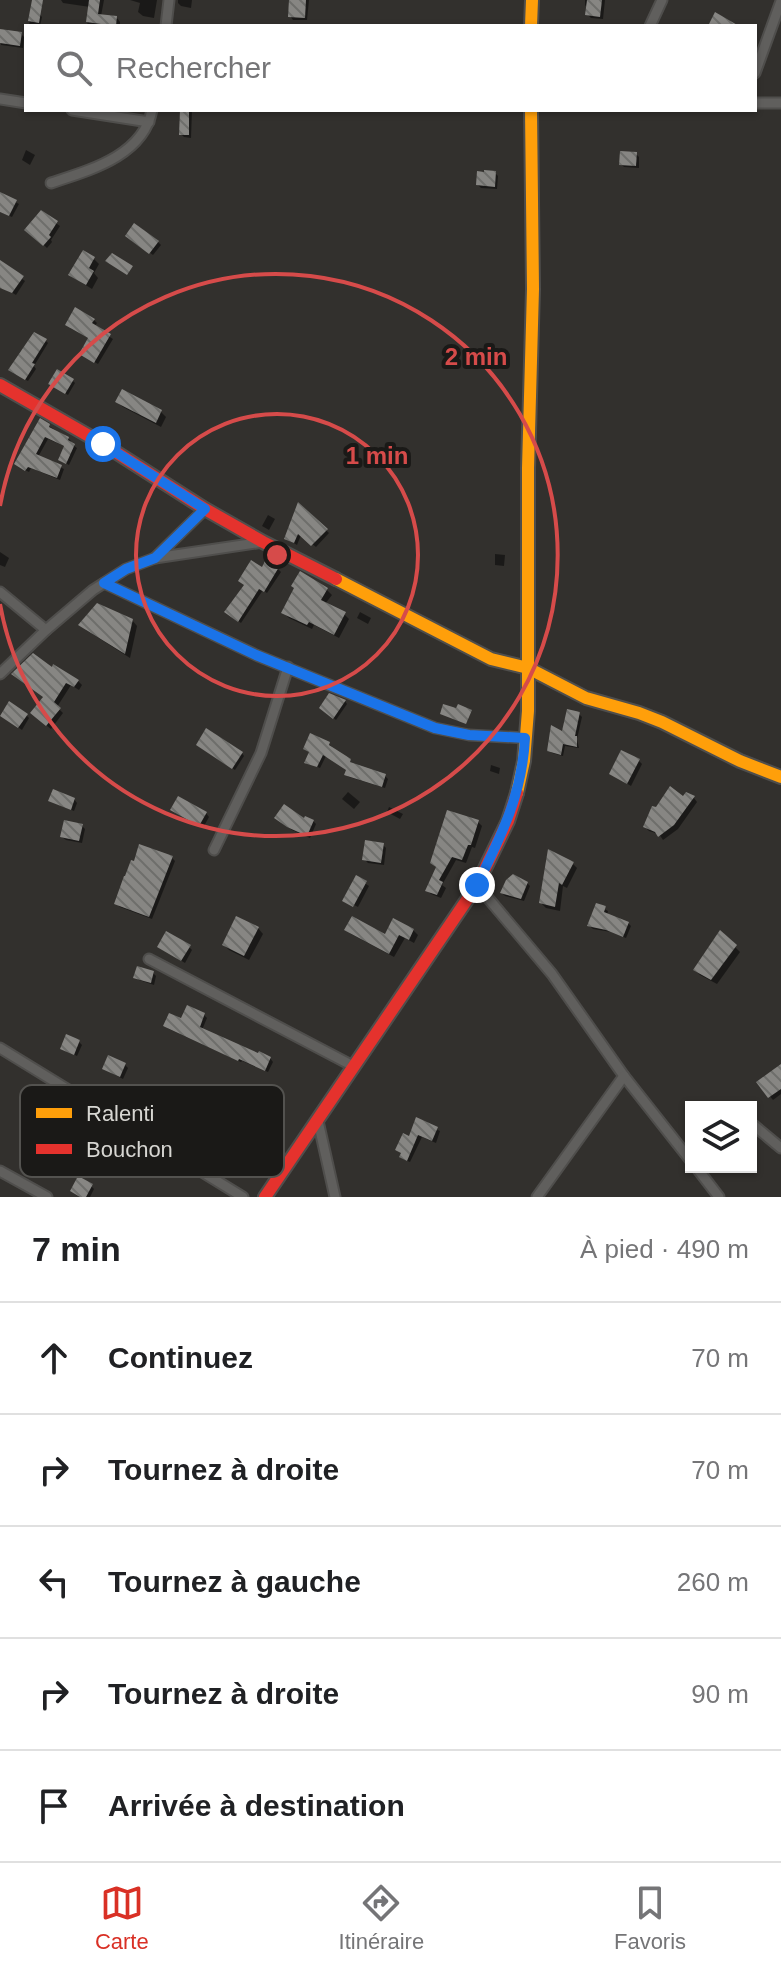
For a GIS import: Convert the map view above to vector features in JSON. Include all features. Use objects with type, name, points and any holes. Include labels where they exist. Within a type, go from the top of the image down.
[{"type":"main road","points":[[531,24],[532,0]]},
{"type":"main road","points":[[284,1170],[477,885],[508,821],[517,793],[524,761],[528,668],[528,468],[533,289],[531,112]]},
{"type":"main road","points":[[0,385],[263,542],[491,659],[528,668],[586,698],[662,722],[740,761],[781,777]]},
{"type":"main road","points":[[265,1197],[279,1177]]},
{"type":"street","points":[[166,24],[169,0]]},
{"type":"street","points":[[651,24],[662,0]]},
{"type":"street","points":[[757,67],[781,1]]},
{"type":"street","points":[[0,99],[24,103]]},
{"type":"street","points":[[757,103],[781,103]]},
{"type":"street","points":[[85,112],[149,122]]},
{"type":"street","points":[[51,183],[123,154],[144,132],[152,112]]},
{"type":"street","points":[[155,558],[205,509]]},
{"type":"street","points":[[0,674],[93,590],[126,569],[155,558],[263,542]]},
{"type":"street","points":[[104,583],[256,655],[444,731],[525,738]]},
{"type":"street","points":[[0,592],[46,630]]},
{"type":"street","points":[[214,850],[261,753],[288,667]]},
{"type":"street","points":[[477,885],[552,974],[624,1076],[685,1153]]},
{"type":"street","points":[[149,959],[353,1066]]},
{"type":"street","points":[[0,1048],[60,1085]]},
{"type":"street","points":[[537,1197],[624,1076]]},
{"type":"street","points":[[318,1121],[335,1197]]},
{"type":"street","points":[[757,1128],[781,1148]]},
{"type":"street","points":[[0,1171],[47,1197]]},
{"type":"street","points":[[701,1173],[719,1197]]},
{"type":"street","points":[[210,1177],[243,1197]]},
{"type":"building","points":[[32,0],[43,0],[39,23],[28,21]]},
{"type":"building","points":[[89,0],[100,0],[98,14],[117,16],[116,24],[86,22]]},
{"type":"building","points":[[289,0],[306,0],[305,18],[288,17]]},
{"type":"building","points":[[587,0],[602,0],[600,17],[585,15]]},
{"type":"building","points":[[715,12],[736,24],[709,24]]},
{"type":"building","points":[[0,29],[22,32],[20,46],[0,43]]},
{"type":"building","points":[[180,112],[189,112],[189,135],[179,135]]},
{"type":"building","points":[[620,151],[637,152],[636,166],[619,165]]},
{"type":"building","points":[[477,171],[496,171],[495,187],[476,185]]},
{"type":"building","points":[[0,192],[17,200],[9,216],[0,212]]},
{"type":"building","points":[[41,210],[58,221],[43,246],[24,230]]},
{"type":"building","points":[[134,223],[159,241],[149,254],[125,236]]},
{"type":"building","points":[[83,250],[95,257],[89,268],[94,271],[86,285],[68,275]]},
{"type":"building","points":[[112,253],[133,266],[127,275],[105,261]]},
{"type":"building","points":[[0,260],[24,276],[12,293],[0,288]]},
{"type":"building","points":[[75,307],[95,319],[92,323],[111,334],[94,363],[79,354],[88,338],[65,325]]},
{"type":"building","points":[[34,332],[47,339],[25,380],[8,370]]},
{"type":"building","points":[[57,369],[74,379],[65,394],[48,384]]},
{"type":"building","points":[[122,389],[162,410],[156,423],[115,402]]},
{"type":"building","points":[[40,418],[75,444],[66,464],[58,460],[64,446],[45,437],[36,454],[62,465],[57,478],[28,467],[25,471],[14,464]]},
{"type":"building","points":[[298,502],[328,529],[311,546],[298,534],[294,543],[284,539]]},
{"type":"building","points":[[268,555],[278,560],[275,565],[279,567],[264,592],[259,589],[238,622],[224,612],[244,585],[238,581],[251,560],[262,567]]},
{"type":"building","points":[[300,571],[328,588],[321,600],[346,612],[334,635],[309,622],[307,625],[281,613]]},
{"type":"building","points":[[97,603],[133,619],[125,654],[78,625]]},
{"type":"building","points":[[33,653],[52,667],[53,664],[79,680],[74,687],[66,683],[54,702],[61,708],[46,726],[30,713],[43,697],[11,674]]},
{"type":"building","points":[[329,693],[346,700],[333,719],[319,708]]},
{"type":"building","points":[[9,701],[28,714],[18,728],[0,716]]},
{"type":"building","points":[[443,704],[456,708],[458,704],[472,710],[466,724],[440,714]]},
{"type":"building","points":[[567,709],[580,712],[575,736],[577,747],[563,744],[561,755],[547,751],[551,725],[562,731]]},
{"type":"building","points":[[206,728],[243,752],[232,769],[196,745]]},
{"type":"building","points":[[310,733],[330,742],[329,745],[351,759],[350,762],[386,774],[382,787],[344,775],[346,770],[323,755],[317,767],[304,763],[309,752],[303,749]]},
{"type":"building","points":[[621,750],[640,759],[627,784],[609,774]]},
{"type":"building","points":[[670,786],[683,796],[686,792],[695,796],[674,825],[658,837],[655,832],[643,827],[652,806],[656,807]]},
{"type":"building","points":[[53,789],[75,798],[71,810],[48,801]]},
{"type":"building","points":[[178,796],[207,812],[199,826],[170,810]]},
{"type":"building","points":[[284,804],[304,818],[314,820],[307,836],[274,818]]},
{"type":"building","points":[[447,810],[479,820],[471,845],[468,845],[462,860],[452,857],[439,880],[443,882],[437,895],[425,891],[436,867],[430,863]]},
{"type":"building","points":[[64,820],[83,824],[79,841],[60,837]]},
{"type":"building","points":[[365,840],[384,843],[381,863],[362,860]]},
{"type":"building","points":[[139,844],[173,856],[149,917],[114,904]]},
{"type":"building","points":[[548,849],[574,862],[562,885],[559,883],[555,907],[539,903]]},
{"type":"building","points":[[513,874],[528,882],[521,899],[500,893]]},
{"type":"building","points":[[356,875],[367,881],[353,907],[342,901]]},
{"type":"building","points":[[596,903],[606,906],[604,912],[629,922],[623,937],[587,926]]},
{"type":"building","points":[[236,916],[259,927],[244,956],[222,945]]},
{"type":"building","points":[[352,916],[385,934],[393,918],[414,929],[409,940],[399,935],[389,954],[344,930]]},
{"type":"building","points":[[720,930],[737,945],[711,980],[693,970]]},
{"type":"building","points":[[166,931],[191,945],[181,961],[157,947]]},
{"type":"building","points":[[137,966],[154,971],[151,983],[133,978]]},
{"type":"building","points":[[187,1005],[205,1013],[200,1027],[271,1057],[265,1071],[163,1026],[169,1013],[181,1018]]},
{"type":"building","points":[[66,1034],[80,1040],[74,1055],[60,1049]]},
{"type":"building","points":[[108,1055],[126,1063],[120,1077],[102,1069]]},
{"type":"building","points":[[781,1064],[781,1089],[768,1098],[756,1082]]},
{"type":"building","points":[[416,1117],[438,1127],[432,1141],[418,1135],[407,1161],[399,1157],[401,1153],[395,1150],[403,1133],[409,1136]]},
{"type":"building","points":[[77,1177],[93,1184],[86,1197],[70,1191]]},
{"type":"traffic: slow","points":[[531,24],[532,0]]},
{"type":"traffic: slow","points":[[517,793],[524,761],[528,711],[528,468],[533,289],[531,112]]},
{"type":"traffic: slow","points":[[336,579],[491,659],[528,668],[586,698],[662,722],[740,761],[781,777]]},
{"type":"traffic: jam","points":[[0,385],[103,444],[205,509],[336,579]]},
{"type":"traffic: jam","points":[[284,1169],[477,885],[508,821],[517,793]]},
{"type":"traffic: jam","points":[[265,1197],[279,1177]]},
{"type":"route","points":[[103,444],[205,509],[155,558],[126,569],[104,583],[256,655],[435,728],[469,735],[525,738],[524,761],[508,821],[477,885]]}]
